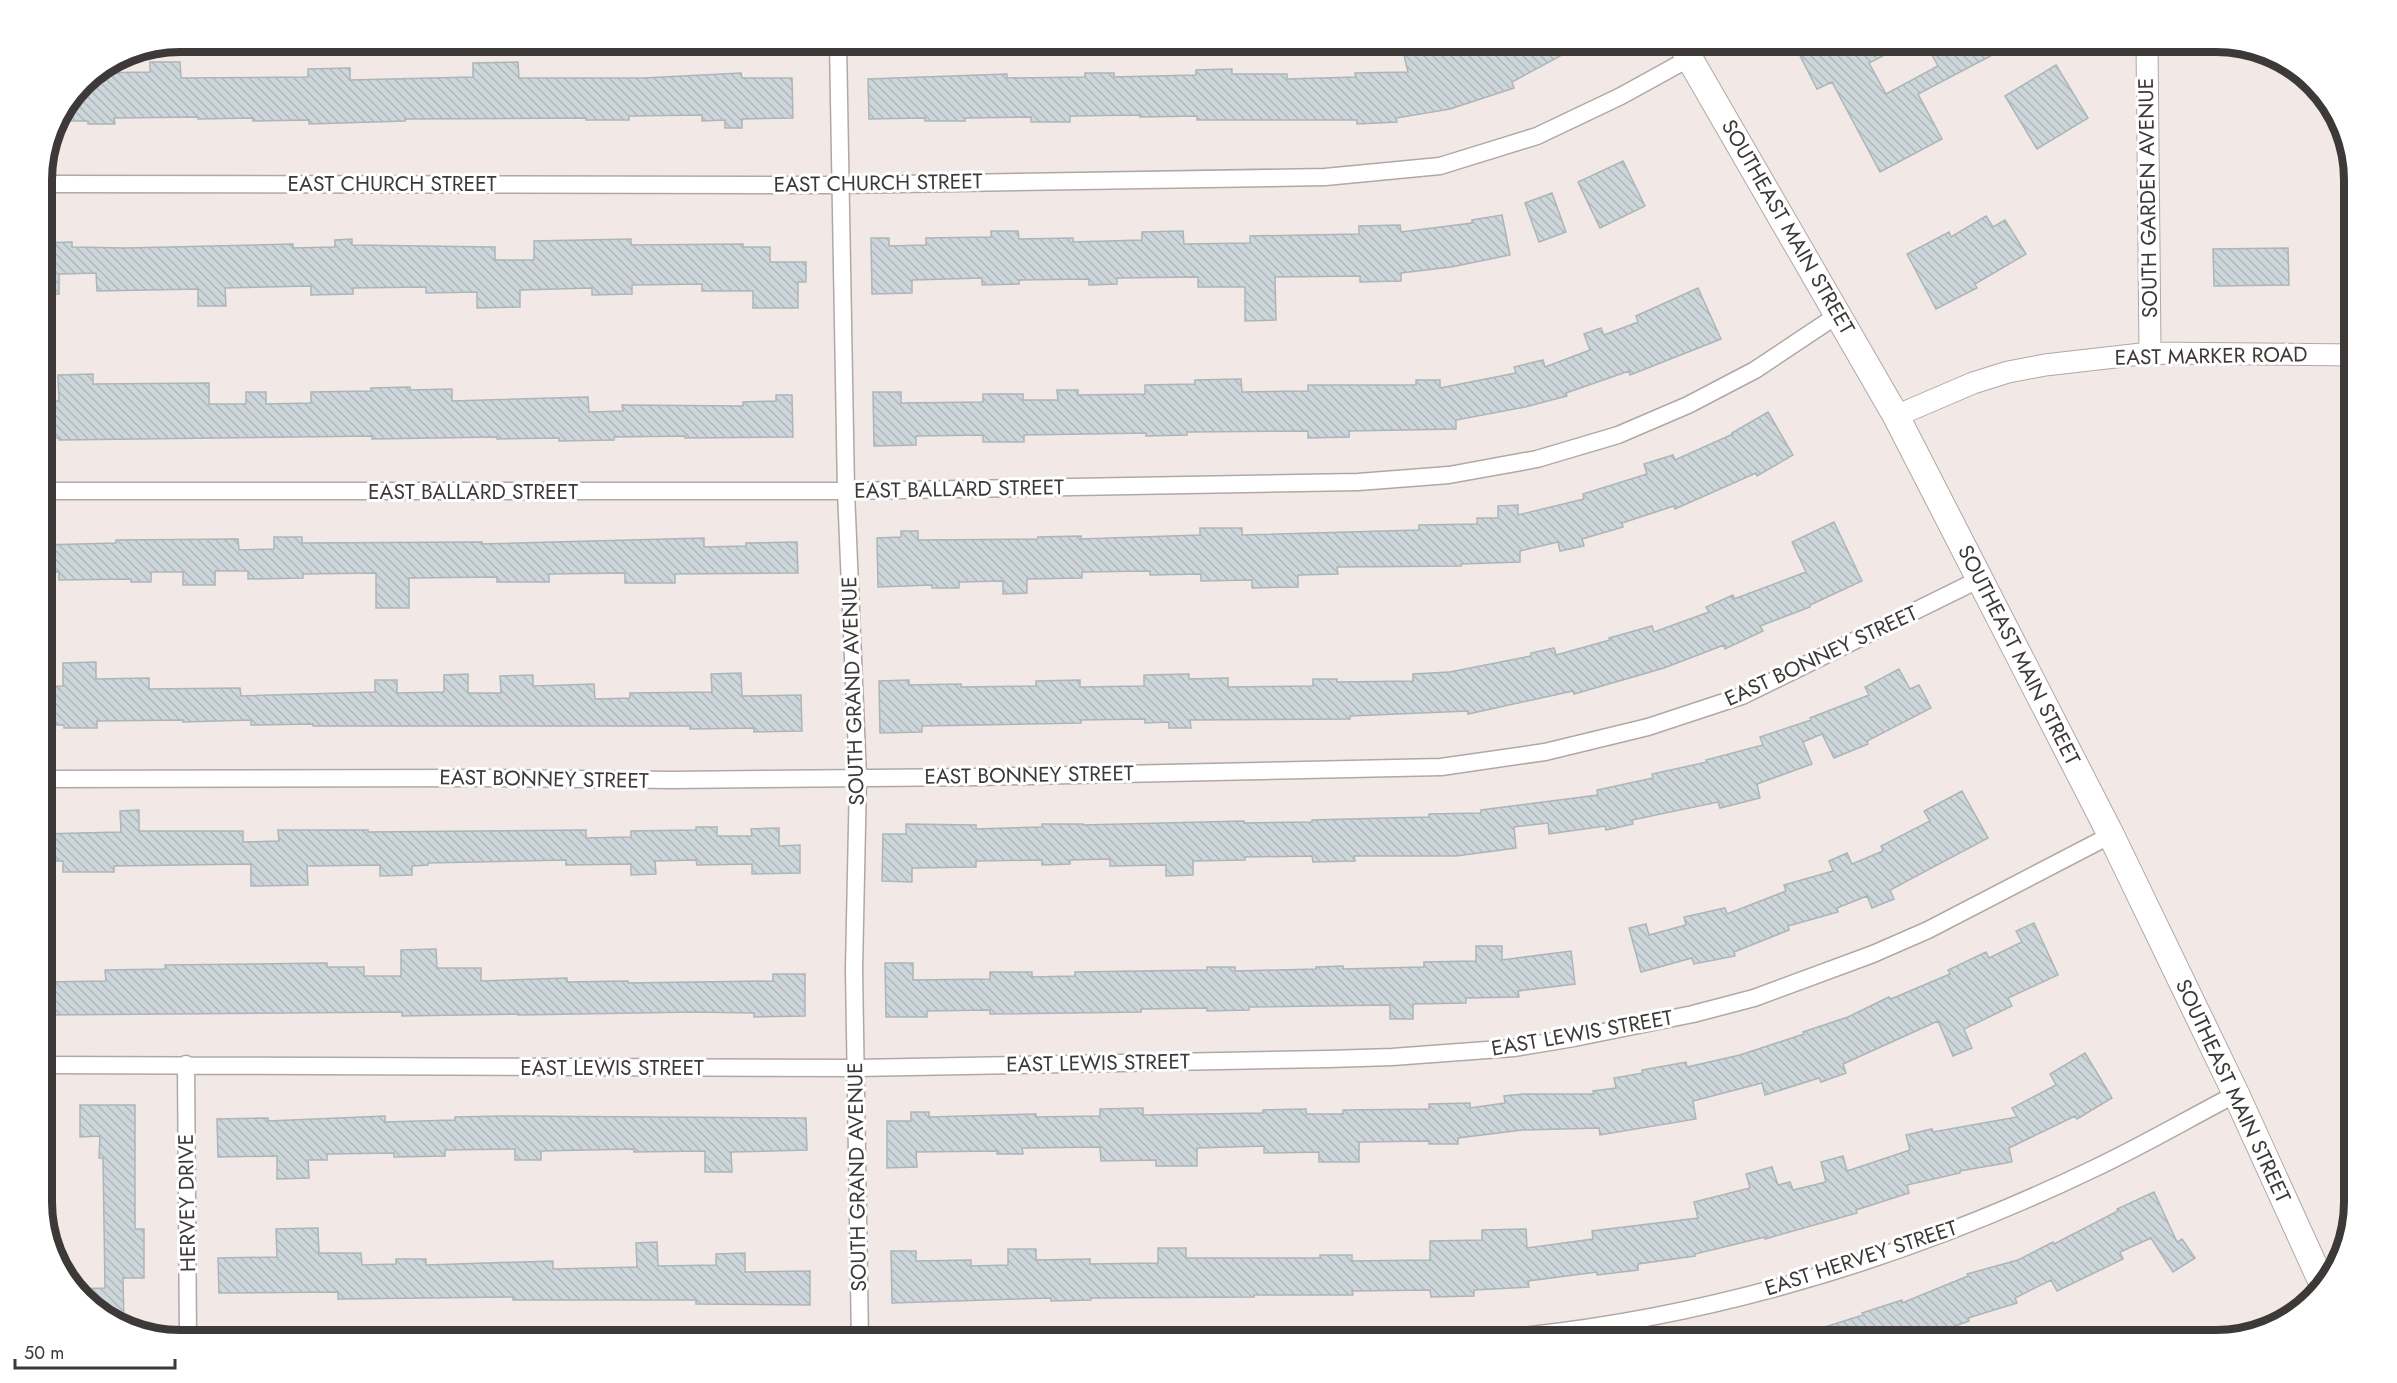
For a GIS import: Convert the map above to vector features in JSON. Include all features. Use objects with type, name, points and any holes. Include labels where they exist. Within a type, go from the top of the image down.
[{"type":"main road","name":"SOUTHEAST MAIN STREET","points":[[1686,52],[1896,416],[2111,834],[2236,1094],[2320,1278]]},
{"type":"street","name":"SOUTH GRAND AVENUE","points":[[838,52],[846,491],[858,778],[854,969],[860,1330]]},
{"type":"street","name":"EAST CHURCH STREET","points":[[53,184],[841,185],[1325,177],[1440,166],[1537,136],[1621,96],[1682,52]]},
{"type":"street","name":"SOUTH GARDEN AVENUE","points":[[2147,52],[2150,353]]},
{"type":"street","name":"EAST BALLARD STREET","points":[[53,491],[846,491],[1358,482],[1460,473],[1547,456],[1618,435],[1688,405],[1755,370],[1839,315]]},
{"type":"street","name":"EAST MARKER ROAD","points":[[1896,416],[1973,383],[2008,372],[2045,365],[2150,353],[2344,355]]},
{"type":"street","name":"EAST BONNEY STREET","points":[[53,779],[672,780],[1441,767],[1545,752],[1648,727],[1742,696],[1980,579]]},
{"type":"street","name":"EAST LEWIS STREET","points":[[53,1065],[856,1068],[1381,1058],[1514,1048],[1694,1014],[1754,998],[1873,954],[1928,930],[2111,834]]},
{"type":"street","name":"HERVEY DRIVE","points":[[186,1064],[188,1330]]},
{"type":"street","name":"EAST HERVEY STREET","points":[[1573,1330],[1641,1319],[1735,1298],[1827,1273],[1916,1244],[2007,1208],[2092,1170],[2236,1094]]},
{"type":"building","points":[[1419,52],[1560,52],[1562,55],[1512,82],[1514,88],[1450,109],[1396,118],[1397,122],[1357,124],[1357,120],[1197,120],[1197,116],[1140,117],[1140,115],[1070,116],[1070,122],[1031,122],[1031,117],[965,118],[965,121],[925,121],[925,118],[869,119],[868,79],[1007,74],[1007,78],[1085,77],[1085,73],[1114,73],[1114,77],[1196,75],[1196,70],[1232,69],[1232,74],[1287,74],[1287,79],[1356,77],[1355,73],[1408,72],[1404,55]]},
{"type":"building","points":[[1798,52],[1890,52],[1869,63],[1886,94],[1938,66],[1930,52],[1998,52],[1918,94],[1942,139],[1880,172],[1832,82],[1817,89]]},
{"type":"building","points":[[150,62],[180,62],[181,78],[308,77],[308,69],[350,68],[350,80],[473,77],[473,63],[518,62],[519,78],[644,78],[741,73],[742,78],[792,78],[793,118],[742,119],[742,128],[725,128],[725,120],[702,121],[702,115],[629,116],[629,120],[586,120],[586,118],[405,119],[405,121],[309,124],[309,120],[253,121],[253,118],[198,119],[198,117],[114,118],[115,124],[68,121],[90,90],[112,73],[150,72]]},
{"type":"building","points":[[2056,65],[2088,118],[2037,149],[2005,96]]},
{"type":"building","points":[[1623,161],[1645,206],[1600,228],[1578,182]]},
{"type":"building","points":[[1552,193],[1566,232],[1539,242],[1525,203]]},
{"type":"building","points":[[1502,215],[1510,255],[1451,267],[1401,273],[1401,281],[1360,282],[1360,276],[1275,277],[1276,320],[1245,321],[1245,287],[1198,287],[1198,277],[1117,278],[1117,284],[1089,285],[1089,279],[1019,280],[1019,284],[982,285],[982,278],[912,280],[912,293],[872,294],[871,238],[889,238],[889,246],[926,245],[926,238],[991,237],[991,231],[1018,231],[1019,239],[1073,238],[1073,242],[1142,240],[1142,232],[1183,231],[1184,244],[1250,243],[1250,236],[1359,234],[1359,226],[1400,225],[1401,232],[1472,223],[1472,220]]},
{"type":"building","points":[[1986,216],[1993,227],[2005,220],[2026,254],[1975,284],[1977,288],[1936,309],[1907,254],[1949,232],[1951,237]]},
{"type":"building","points":[[352,239],[352,245],[495,247],[495,260],[534,260],[534,241],[631,239],[631,245],[743,244],[743,247],[770,247],[770,262],[806,262],[806,282],[798,282],[798,308],[753,308],[753,291],[702,291],[702,284],[632,285],[632,294],[592,295],[592,288],[520,290],[520,307],[477,308],[477,292],[426,293],[426,287],[353,288],[353,294],[311,295],[311,286],[225,288],[226,306],[198,306],[198,289],[97,291],[96,273],[59,274],[59,294],[53,294],[53,243],[72,242],[72,247],[126,248],[293,244],[293,248],[335,247],[335,240]]},
{"type":"building","points":[[2288,248],[2289,285],[2214,286],[2213,249]]},
{"type":"building","points":[[1698,288],[1721,339],[1630,375],[1629,371],[1566,393],[1567,396],[1525,407],[1456,420],[1456,429],[1349,431],[1349,437],[1308,438],[1308,431],[1187,432],[1187,435],[1146,436],[1146,433],[1024,435],[1024,442],[983,442],[983,435],[916,436],[916,445],[874,446],[873,392],[901,392],[901,403],[983,402],[983,394],[1023,394],[1023,400],[1058,400],[1057,390],[1078,390],[1078,395],[1145,394],[1145,385],[1195,384],[1195,380],[1241,379],[1242,392],[1308,391],[1308,385],[1416,385],[1416,380],[1440,380],[1440,388],[1516,373],[1514,367],[1543,360],[1545,367],[1590,350],[1584,334],[1601,328],[1604,335],[1638,322],[1636,316]]},
{"type":"building","points":[[93,374],[93,384],[209,383],[209,404],[246,404],[246,392],[266,392],[266,404],[311,403],[311,392],[371,391],[371,388],[410,387],[410,390],[452,389],[452,401],[588,397],[589,412],[623,411],[622,405],[743,406],[743,402],[776,401],[776,395],[792,395],[793,437],[614,437],[614,440],[559,441],[559,438],[497,439],[497,437],[372,439],[372,436],[59,440],[59,438],[53,438],[53,401],[59,401],[58,375]]},
{"type":"building","points":[[1768,412],[1793,455],[1757,476],[1756,473],[1675,509],[1674,506],[1622,523],[1623,527],[1582,539],[1584,546],[1560,551],[1558,542],[1520,551],[1520,562],[1461,564],[1461,566],[1337,567],[1338,574],[1298,575],[1298,587],[1252,588],[1252,580],[1201,581],[1201,574],[1150,575],[1150,571],[1082,572],[1082,578],[1027,579],[1027,593],[1003,594],[1003,581],[959,582],[959,588],[932,588],[932,585],[878,587],[877,538],[901,537],[901,531],[918,531],[918,540],[1038,539],[1038,537],[1081,536],[1081,539],[1200,535],[1200,528],[1242,528],[1242,535],[1419,530],[1419,525],[1477,524],[1477,518],[1498,518],[1498,506],[1518,505],[1518,515],[1584,499],[1583,494],[1647,474],[1644,464],[1673,455],[1675,460],[1733,434]]},
{"type":"building","points":[[1834,522],[1862,581],[1810,607],[1760,626],[1763,631],[1725,649],[1724,645],[1664,668],[1574,694],[1573,691],[1468,714],[1468,711],[1350,716],[1350,719],[1190,720],[1191,728],[1169,728],[1169,722],[1145,723],[1145,719],[1081,720],[1081,723],[922,726],[922,732],[880,733],[879,681],[909,680],[909,685],[961,684],[961,687],[1036,686],[1036,681],[1080,680],[1080,687],[1144,686],[1144,675],[1189,674],[1189,679],[1228,678],[1228,687],[1313,686],[1313,679],[1337,679],[1337,682],[1413,681],[1413,674],[1450,672],[1531,656],[1531,653],[1554,648],[1556,655],[1652,626],[1654,632],[1709,612],[1706,607],[1733,595],[1734,599],[1806,572],[1792,542]]},
{"type":"building","points":[[274,537],[302,537],[302,543],[482,542],[482,544],[704,538],[704,547],[797,542],[798,573],[675,574],[675,583],[625,583],[625,573],[549,574],[549,582],[497,582],[497,577],[409,578],[409,608],[376,608],[376,573],[303,574],[303,578],[248,579],[248,571],[215,571],[215,585],[183,585],[183,572],[151,572],[151,582],[131,582],[131,579],[59,580],[59,572],[53,572],[53,545],[116,543],[116,540],[238,539],[239,550],[274,549]]},
{"type":"building","points":[[96,662],[96,679],[149,678],[149,689],[240,688],[241,696],[375,692],[375,680],[397,680],[397,693],[444,692],[444,675],[468,674],[468,693],[501,693],[500,676],[533,675],[533,686],[594,684],[595,699],[630,698],[630,693],[712,692],[711,674],[741,673],[742,696],[801,695],[802,731],[754,732],[754,728],[690,729],[690,726],[251,725],[251,720],[97,721],[97,728],[64,728],[64,725],[53,725],[53,686],[63,686],[63,663]]},
{"type":"building","points":[[1899,669],[1910,689],[1919,685],[1931,708],[1867,741],[1868,744],[1834,758],[1822,734],[1803,742],[1812,764],[1757,784],[1760,798],[1720,808],[1718,802],[1632,820],[1633,824],[1606,830],[1605,826],[1549,834],[1548,823],[1514,827],[1516,848],[1456,856],[1354,856],[1355,861],[1313,862],[1312,856],[1245,857],[1245,860],[1193,861],[1193,875],[1166,876],[1166,865],[1110,866],[1110,859],[1070,860],[1070,864],[1042,865],[1042,860],[976,861],[976,867],[912,868],[912,882],[882,881],[883,834],[906,834],[906,824],[976,825],[976,829],[1042,827],[1042,824],[1312,822],[1312,820],[1429,817],[1429,814],[1481,813],[1481,810],[1598,795],[1597,790],[1653,778],[1652,774],[1707,762],[1706,760],[1763,745],[1760,737],[1811,720],[1810,718],[1869,695],[1865,687]]},
{"type":"building","points":[[1962,791],[1988,838],[1890,890],[1894,899],[1872,908],[1867,896],[1837,908],[1838,912],[1788,926],[1789,930],[1734,952],[1735,956],[1694,964],[1692,958],[1641,972],[1629,928],[1646,924],[1649,935],[1686,925],[1684,917],[1725,908],[1727,914],[1786,891],[1784,885],[1833,871],[1829,861],[1847,853],[1852,864],[1883,851],[1881,846],[1930,821],[1924,811]]},
{"type":"building","points":[[139,810],[139,831],[243,831],[243,842],[279,841],[278,830],[368,830],[368,832],[586,830],[586,838],[631,837],[631,831],[696,830],[696,827],[717,827],[717,836],[752,836],[751,829],[779,828],[779,846],[800,845],[800,873],[752,874],[752,864],[697,865],[696,860],[655,861],[656,874],[631,875],[631,864],[566,865],[566,860],[428,863],[428,865],[412,866],[412,875],[380,876],[380,865],[307,866],[308,885],[251,886],[251,864],[114,866],[114,872],[63,872],[63,861],[53,861],[53,834],[121,832],[120,811]]},
{"type":"building","points":[[2034,923],[2058,975],[2008,998],[2012,1006],[1964,1029],[1972,1048],[1953,1056],[1938,1021],[1843,1064],[1846,1073],[1821,1082],[1819,1078],[1765,1095],[1762,1083],[1693,1101],[1696,1119],[1600,1135],[1599,1128],[1522,1130],[1458,1138],[1458,1144],[1429,1144],[1429,1141],[1359,1142],[1359,1162],[1319,1162],[1319,1152],[1264,1153],[1264,1146],[1197,1148],[1197,1166],[1156,1166],[1156,1160],[1101,1161],[1100,1147],[1022,1148],[1023,1154],[997,1154],[997,1151],[916,1152],[917,1167],[887,1168],[887,1121],[911,1121],[911,1112],[929,1112],[929,1117],[1036,1114],[1036,1117],[1100,1116],[1100,1109],[1143,1108],[1143,1115],[1263,1113],[1263,1110],[1306,1109],[1306,1114],[1343,1114],[1343,1110],[1429,1109],[1429,1104],[1470,1103],[1470,1108],[1505,1103],[1504,1096],[1523,1094],[1594,1094],[1593,1091],[1616,1088],[1614,1078],[1643,1073],[1642,1070],[1686,1062],[1687,1067],[1740,1055],[1848,1017],[1889,997],[1891,999],[1950,974],[1948,970],[1986,952],[1989,958],[2022,942],[2016,931]]},
{"type":"building","points":[[1476,946],[1502,946],[1502,960],[1571,951],[1575,984],[1518,991],[1519,997],[1466,998],[1466,1003],[1413,1004],[1413,1019],[1390,1019],[1390,1005],[1249,1007],[1249,1010],[1207,1011],[1207,1008],[1141,1009],[1141,1012],[990,1014],[990,1010],[927,1011],[927,1017],[886,1017],[885,963],[913,963],[913,980],[990,979],[990,972],[1032,972],[1032,977],[1075,976],[1075,972],[1207,970],[1207,967],[1235,967],[1235,971],[1343,966],[1343,969],[1424,967],[1424,962],[1476,961]]},
{"type":"building","points":[[436,949],[437,968],[481,968],[481,981],[567,978],[567,982],[628,981],[628,983],[773,981],[773,974],[805,974],[805,1016],[754,1017],[754,1013],[695,1012],[402,1016],[402,1012],[53,1015],[53,982],[106,981],[105,970],[165,969],[165,965],[327,963],[327,967],[364,967],[364,976],[401,976],[401,950]]},
{"type":"building","points":[[2085,1053],[2112,1098],[2077,1119],[2075,1116],[2009,1148],[2012,1162],[1960,1171],[1960,1173],[1907,1185],[1909,1193],[1856,1210],[1857,1213],[1765,1239],[1765,1237],[1695,1254],[1695,1256],[1638,1264],[1638,1270],[1597,1275],[1597,1272],[1528,1281],[1529,1287],[1474,1290],[1474,1296],[1431,1297],[1430,1290],[1352,1291],[1353,1295],[1091,1298],[1091,1300],[1051,1301],[1051,1298],[892,1303],[891,1251],[916,1251],[916,1261],[971,1260],[971,1266],[1008,1265],[1008,1249],[1036,1249],[1036,1260],[1090,1259],[1090,1264],[1158,1263],[1158,1248],[1186,1248],[1186,1258],[1320,1258],[1320,1255],[1352,1255],[1352,1261],[1430,1260],[1430,1241],[1482,1240],[1482,1230],[1526,1229],[1527,1248],[1593,1239],[1592,1231],[1698,1218],[1694,1202],[1750,1188],[1746,1174],[1772,1167],[1778,1185],[1790,1182],[1793,1190],[1826,1182],[1821,1162],[1843,1156],[1847,1171],[1910,1150],[1906,1135],[2017,1117],[2012,1108],[2056,1085],[2050,1074]]},
{"type":"building","points":[[80,1105],[135,1105],[135,1229],[144,1229],[144,1278],[123,1278],[124,1317],[103,1304],[86,1289],[105,1288],[103,1158],[99,1158],[100,1136],[80,1137]]},
{"type":"building","points":[[385,1116],[385,1122],[505,1116],[806,1118],[807,1150],[731,1152],[732,1172],[705,1172],[705,1151],[634,1152],[634,1149],[541,1151],[541,1160],[515,1160],[515,1149],[445,1150],[445,1156],[394,1157],[394,1153],[327,1154],[327,1160],[308,1160],[309,1178],[277,1179],[277,1156],[218,1157],[217,1119],[268,1118],[268,1121]]},
{"type":"building","points":[[2154,1192],[2177,1242],[2182,1239],[2195,1258],[2173,1272],[2151,1238],[2120,1252],[2123,1259],[2057,1291],[2051,1280],[2015,1298],[2017,1303],[1968,1318],[1969,1321],[1944,1330],[1815,1330],[1902,1300],[1902,1303],[1968,1276],[1967,1274],[2018,1260],[2053,1242],[2054,1244],[2118,1211],[2117,1209]]},
{"type":"building","points":[[318,1228],[319,1253],[361,1253],[362,1265],[396,1264],[396,1259],[426,1259],[426,1265],[553,1261],[553,1269],[637,1267],[636,1243],[657,1242],[658,1266],[716,1265],[716,1254],[745,1253],[745,1272],[810,1271],[810,1305],[696,1304],[696,1300],[513,1300],[513,1297],[338,1299],[338,1292],[219,1293],[218,1258],[277,1257],[276,1229]]}]
